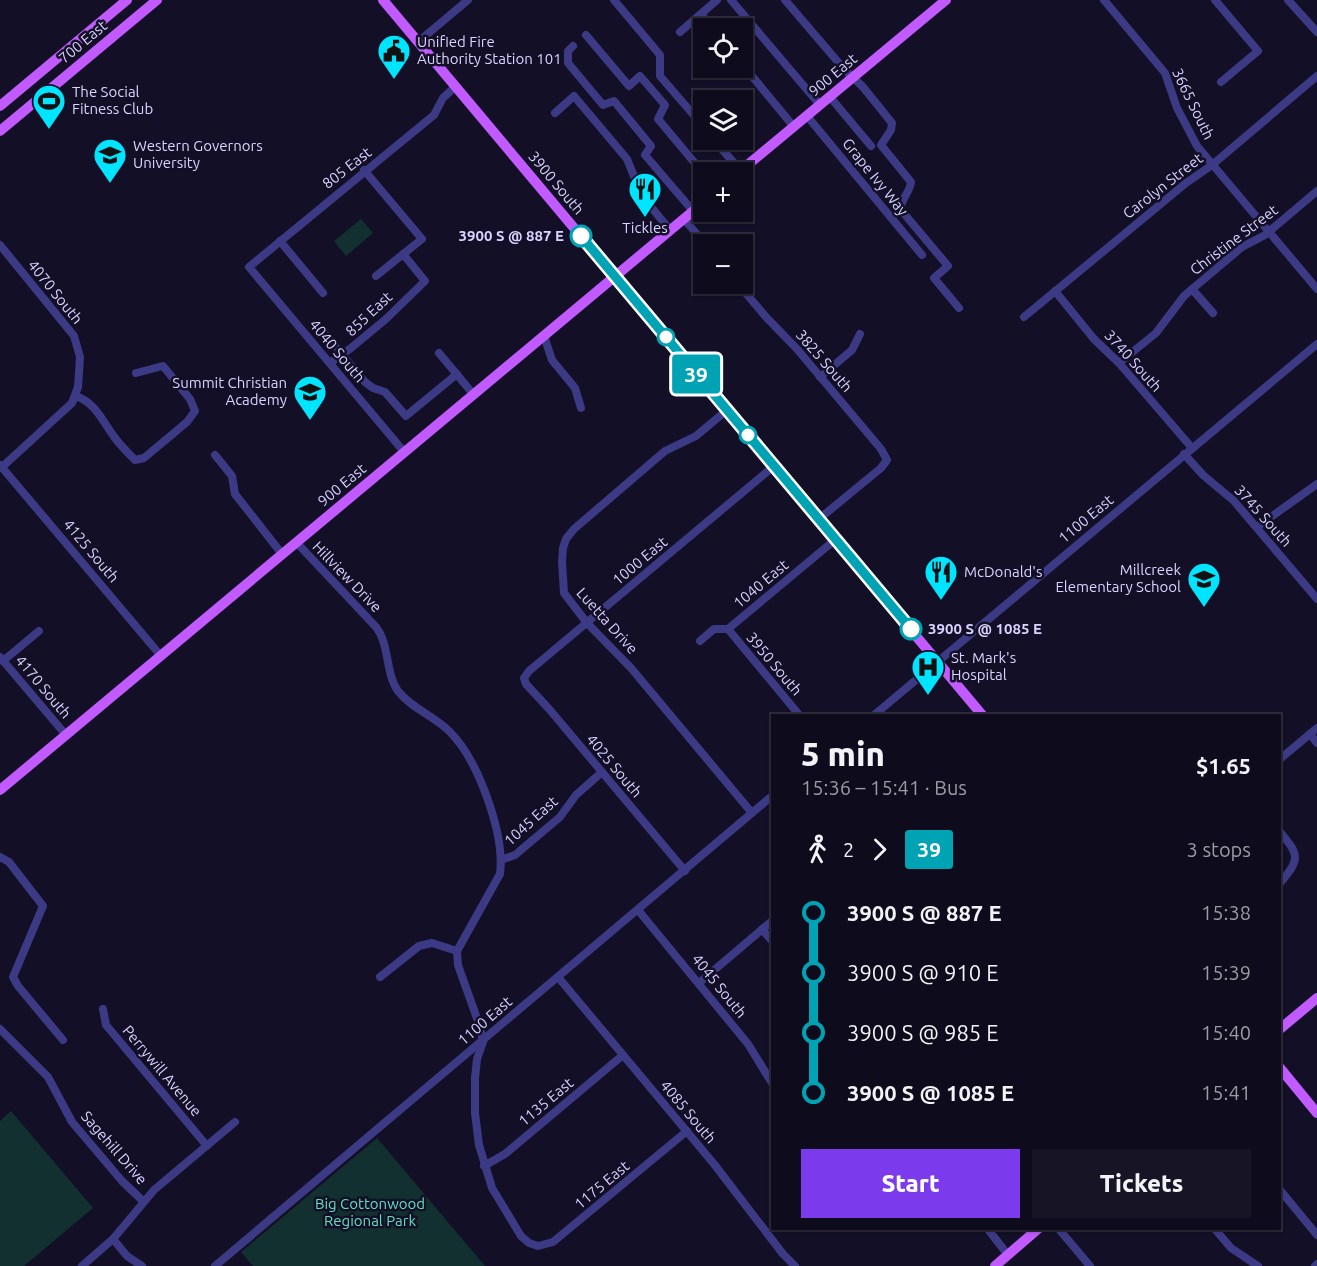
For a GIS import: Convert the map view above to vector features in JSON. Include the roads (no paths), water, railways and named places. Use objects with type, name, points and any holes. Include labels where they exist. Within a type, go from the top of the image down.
[{"type":"main road","name":"700 East","points":[[0,106],[127,0]]},
{"type":"main road","name":"700 East","points":[[0,131],[157,0]]},
{"type":"main road","name":"3900 South","points":[[383,0],[982,714]]},
{"type":"main road","name":"900 East","points":[[752,162],[946,0]]},
{"type":"main road","name":"900 East","points":[[0,790],[693,211]]},
{"type":"main road","points":[[1281,1028],[1317,998]]},
{"type":"main road","points":[[1281,1069],[1317,1113]]},
{"type":"main road","points":[[995,1266],[1038,1230]]},
{"type":"street","points":[[418,42],[468,0]]},
{"type":"street","points":[[614,0],[660,56],[660,76],[693,114]]},
{"type":"street","points":[[680,32],[717,0]]},
{"type":"street","points":[[731,0],[820,105]]},
{"type":"street","points":[[785,0],[863,87],[892,124],[891,130],[881,145],[911,182],[910,189],[901,204],[901,210],[948,266],[934,278],[959,308]]},
{"type":"street","name":"3665 South","points":[[1104,0],[1165,73],[1177,108],[1192,138],[1212,165],[1317,289]]},
{"type":"street","points":[[1215,0],[1257,51],[1221,82]]},
{"type":"street","points":[[1288,0],[1317,32]]},
{"type":"street","points":[[700,14],[703,18]]},
{"type":"street","points":[[586,35],[629,86],[640,76],[665,105],[658,120],[694,162]]},
{"type":"street","points":[[573,46],[568,51],[568,63],[603,105],[614,101],[651,146],[645,155],[699,234]]},
{"type":"street","name":"Carolyn Street","points":[[1024,317],[1186,183],[1212,165],[1317,76]]},
{"type":"street","points":[[753,77],[794,127]]},
{"type":"street","name":"805 East","points":[[249,267],[364,170],[376,164],[434,115],[443,98],[456,87]]},
{"type":"street","points":[[555,113],[574,96],[627,159],[642,196],[670,230]]},
{"type":"street","points":[[830,97],[871,146]]},
{"type":"street","name":"Grape Ivy Way","points":[[807,116],[922,255]]},
{"type":"street","points":[[722,150],[732,162]]},
{"type":"street","points":[[364,170],[422,239],[376,276]]},
{"type":"street","name":"Christine Street","points":[[1119,363],[1156,333],[1178,303],[1192,289],[1242,247],[1269,232],[1317,191]]},
{"type":"street","points":[[280,241],[323,293]]},
{"type":"street","name":"4070 South","points":[[0,245],[74,336],[79,346],[80,357],[76,396]]},
{"type":"street","name":"855 East","points":[[330,363],[391,315],[405,298],[425,281],[403,254]]},
{"type":"street","name":"4040 South","points":[[249,267],[405,453]]},
{"type":"street","points":[[1192,289],[1213,313]]},
{"type":"street","name":"3740 South","points":[[1055,291],[1094,339],[1119,363],[1192,448]]},
{"type":"street","name":"3825 South","points":[[747,294],[881,449],[887,460],[881,468],[819,519]]},
{"type":"street","points":[[325,334],[369,386],[385,392],[406,416],[457,374]]},
{"type":"street","points":[[820,377],[852,350],[860,334]]},
{"type":"street","points":[[544,336],[552,360],[575,388],[581,408]]},
{"type":"street","name":"1100 East","points":[[875,714],[1317,344]]},
{"type":"street","points":[[439,353],[474,395]]},
{"type":"street","points":[[1,466],[67,409],[76,396],[92,404],[115,438],[135,460],[144,458],[187,422],[195,411],[190,399],[163,366],[136,373]]},
{"type":"street","name":"Luetta Drive","points":[[727,410],[696,436],[658,456],[581,522],[566,539],[562,562],[564,593],[587,622],[631,668],[752,813]]},
{"type":"street","name":"3745 South","points":[[1184,454],[1203,475],[1234,501],[1317,599]]},
{"type":"street","points":[[215,455],[232,476],[235,494],[282,555]]},
{"type":"street","name":"4125 South","points":[[1,466],[161,656]]},
{"type":"street","name":"1000 East","points":[[524,678],[529,671],[774,466]]},
{"type":"street","points":[[1257,527],[1317,484]]},
{"type":"street","name":"1040 East","points":[[700,641],[714,629],[728,630],[836,539]]},
{"type":"street","name":"Hillview Drive","points":[[297,543],[379,631],[391,676],[400,694],[448,730],[461,747],[481,782],[490,806],[501,860],[500,874],[457,951]]},
{"type":"street","name":"3950 South","points":[[728,630],[798,714]]},
{"type":"street","points":[[2,659],[39,631]]},
{"type":"street","name":"4170 South","points":[[2,659],[66,735]]},
{"type":"street","name":"4025 South","points":[[524,678],[526,684],[685,871]]},
{"type":"street","points":[[1281,758],[1317,728]]},
{"type":"street","points":[[1310,734],[1317,743]]},
{"type":"street","name":"1045 East","points":[[501,860],[515,855],[560,816],[576,795],[602,772]]},
{"type":"street","name":"1100 East","points":[[215,1266],[771,797]]},
{"type":"street","points":[[1281,833],[1293,848],[1296,858],[1294,865],[1281,882]]},
{"type":"street","points":[[0,857],[9,862],[43,906],[13,977],[63,1040]]},
{"type":"street","name":"4045 South","points":[[638,910],[748,1044],[771,1081]]},
{"type":"street","points":[[699,983],[771,922]]},
{"type":"street","points":[[762,929],[771,940]]},
{"type":"street","points":[[380,977],[418,946],[432,943],[457,951],[458,965],[483,1042],[477,1059],[475,1113],[484,1166]]},
{"type":"street","name":"4085 South","points":[[558,977],[687,1131],[783,1254],[795,1266]]},
{"type":"street","name":"Perrywill Avenue","points":[[103,1009],[106,1025],[207,1146]]},
{"type":"street","name":"Sagehill Drive","points":[[0,1029],[48,1077],[72,1122],[122,1181],[143,1201]]},
{"type":"street","name":"1135 East","points":[[484,1166],[505,1154],[623,1055]]},
{"type":"street","points":[[82,1266],[113,1239],[154,1190],[235,1122]]},
{"type":"street","name":"1175 East","points":[[484,1166],[498,1201],[521,1236],[529,1243],[538,1246],[553,1242],[687,1131]]},
{"type":"street","points":[[1281,1191],[1317,1235]]},
{"type":"street","points":[[989,1230],[1008,1255]]},
{"type":"street","points":[[1060,1230],[1090,1266]]},
{"type":"street","points":[[1216,1230],[1231,1248],[1258,1266]]},
{"type":"street","points":[[113,1239],[127,1256],[142,1266]]},
{"type":"place","name":"Unified Fire Authority Station 101","points":[[394,80]]},
{"type":"place","name":"The Social Fitness Club","points":[[49,130]]},
{"type":"place","name":"Western Governors University","points":[[110,184]]},
{"type":"place","name":"Tickles","points":[[645,218]]},
{"type":"place","name":"3900 S @ 887 E","points":[[581,236]]},
{"type":"place","name":"Summit Christian Academy","points":[[310,421]]},
{"type":"place","name":"McDonald's","points":[[941,601]]},
{"type":"place","name":"Millcreek Elementary School","points":[[1204,608]]},
{"type":"place","name":"3900 S @ 1085 E","points":[[911,629]]},
{"type":"place","name":"St. Mark's Hospital","points":[[928,696]]},
{"type":"park label","name":"Big Cottonwood Regional Park","points":[[370,1212]]}]
